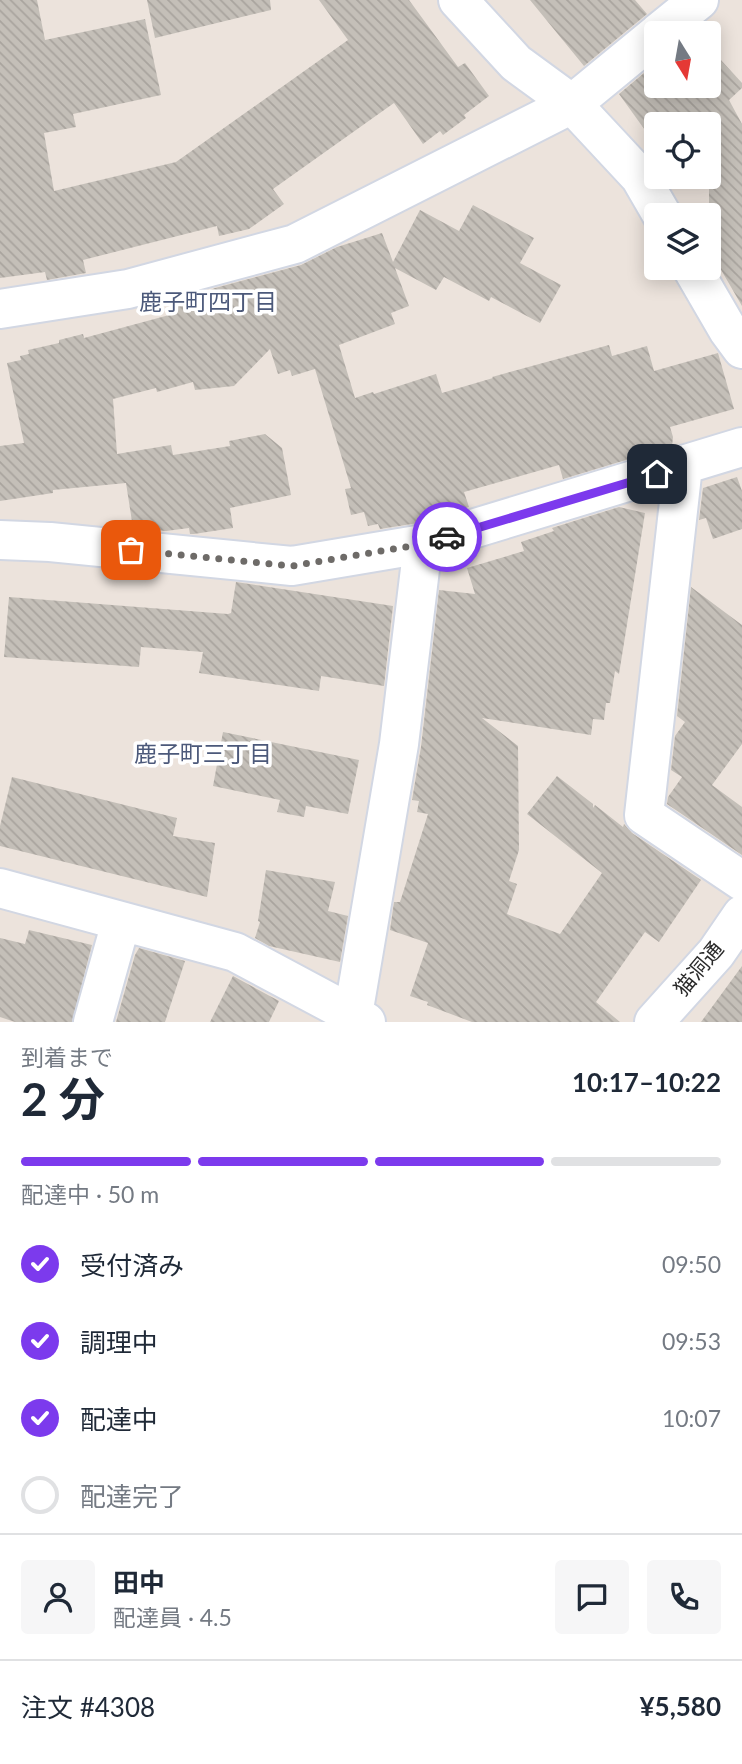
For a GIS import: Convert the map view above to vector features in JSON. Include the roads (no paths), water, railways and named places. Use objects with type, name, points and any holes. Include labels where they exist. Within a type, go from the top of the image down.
[{"type":"street","points":[[458,0],[516,63],[572,104],[640,177],[655,203]]},
{"type":"street","points":[[673,21],[699,0]]},
{"type":"street","points":[[0,309],[128,289],[295,244],[572,104],[644,45]]},
{"type":"street","points":[[699,280],[742,349]]},
{"type":"street","points":[[0,540],[50,542],[292,566],[423,544],[742,447]]},
{"type":"street","points":[[683,466],[644,814],[742,881]]},
{"type":"street","points":[[0,888],[235,952],[360,1018],[399,744],[423,544]]},
{"type":"street","name":"猫洞通","points":[[654,1022],[716,953],[742,915]]},
{"type":"street","points":[[93,1022],[121,922]]},
{"type":"district","name":"鹿子町四丁目","points":[[208,302]]},
{"type":"district","name":"鹿子町三丁目","points":[[203,754]]}]
